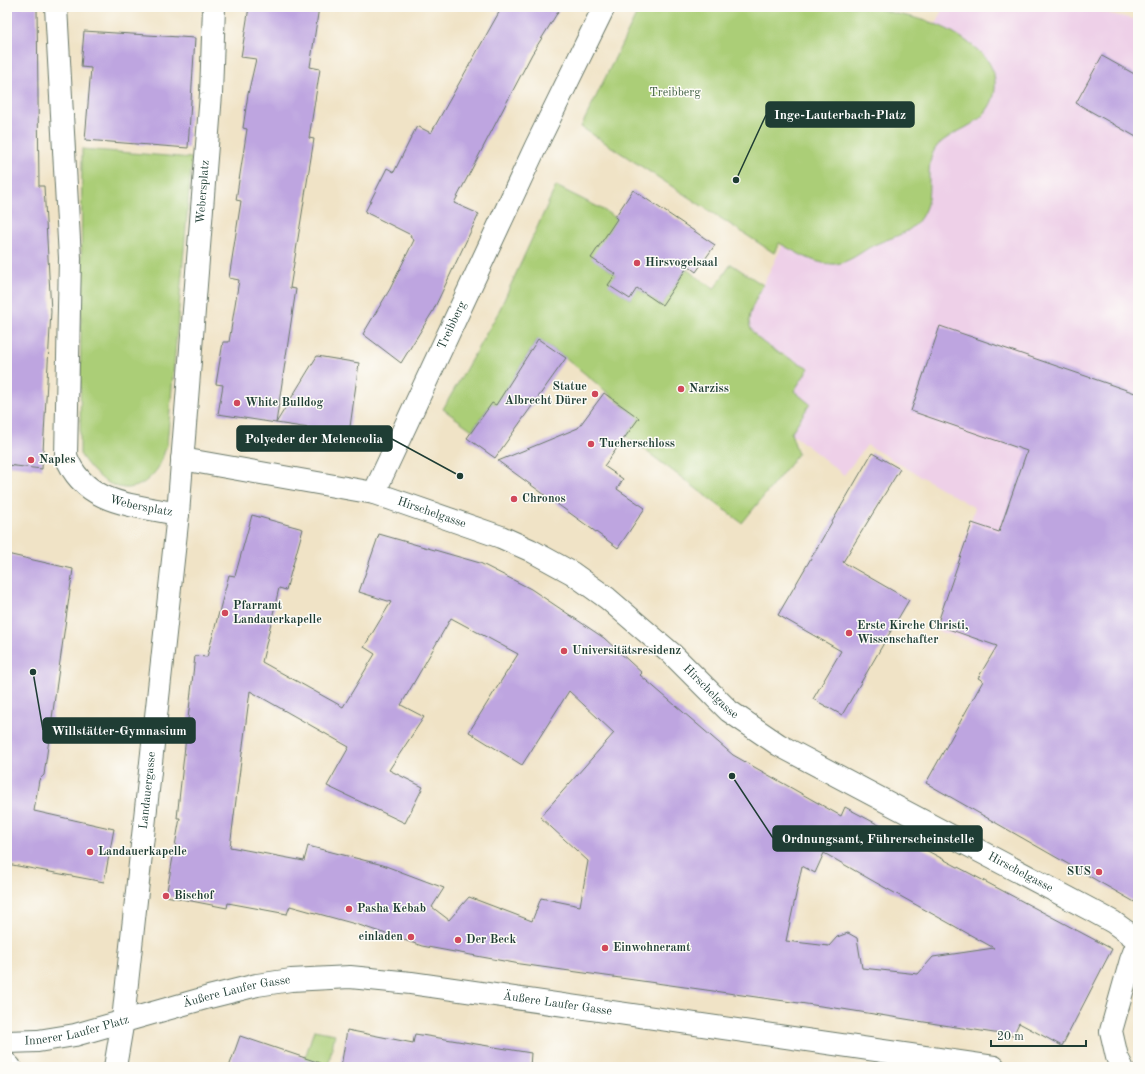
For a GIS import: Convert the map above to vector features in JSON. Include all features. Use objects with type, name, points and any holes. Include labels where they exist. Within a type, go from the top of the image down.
[{"type":"street","name":"Webersplatz","points":[[56,7],[70,258],[66,456],[76,477],[94,492],[119,502],[178,514],[211,94],[214,7]]},
{"type":"street","name":"Treibberg","points":[[374,493],[536,146],[604,7]]},
{"type":"street","name":"Hirschelgasse","points":[[182,459],[374,493],[501,537],[530,550],[566,570],[634,620],[671,653],[729,711],[779,746],[1092,910],[1113,922],[1138,941]]},
{"type":"street","name":"Landauergasse","points":[[123,1020],[178,514]]},
{"type":"street","points":[[1122,1067],[1117,1057],[1111,1031],[1131,960],[1138,941]]},
{"type":"street","name":"Äußere Laufer Gasse","points":[[123,1020],[257,985],[291,980],[350,978],[411,983],[994,1067]]},
{"type":"street","name":"Innerer Laufer Platz","points":[[7,1042],[56,1039],[75,1035],[123,1020],[115,1067]]},
{"type":"street","name":"Innerer Laufer Platz","points":[[7,1064],[10,1067]]},
{"type":"shaded area","points":[[943,7],[1080,7],[1138,20],[1138,699],[936,630],[975,508],[867,445],[844,475],[791,433],[810,405],[794,391],[809,368],[759,341],[750,330],[750,314],[763,285],[896,13],[937,23]]},
{"type":"green space","points":[[845,6],[876,8],[932,23],[951,31],[970,44],[980,52],[990,64],[995,78],[994,93],[989,107],[984,114],[972,124],[944,140],[933,152],[929,167],[929,191],[926,207],[917,223],[911,228],[897,236],[874,245],[850,259],[835,264],[828,264],[813,260],[779,243],[774,253],[581,127],[640,7]]},
{"type":"green space","points":[[82,149],[192,158],[167,445],[158,468],[148,479],[138,486],[127,488],[107,482],[88,465],[80,454]]},
{"type":"green space","points":[[556,186],[600,208],[621,221],[592,258],[616,274],[609,285],[630,299],[637,288],[662,305],[686,269],[714,289],[731,264],[763,285],[749,320],[755,335],[772,348],[809,368],[794,391],[810,404],[791,433],[798,454],[742,523],[626,436],[638,418],[566,358],[538,339],[496,405],[492,403],[472,430],[443,409],[498,313]]},
{"type":"green space","points":[[314,1030],[335,1034],[328,1067],[302,1067]]},
{"type":"building","points":[[7,7],[37,7],[39,186],[44,186],[51,311],[42,469],[7,465]]},
{"type":"building","points":[[249,7],[319,7],[310,67],[320,69],[309,138],[314,139],[290,288],[296,289],[276,423],[218,414],[223,385],[216,384],[223,342],[229,342],[239,280],[229,278],[241,201],[236,200],[247,129],[243,128],[248,94],[256,59],[241,57]]},
{"type":"building","points":[[502,7],[561,7],[532,54],[454,203],[479,214],[433,311],[401,363],[363,334],[390,289],[414,240],[410,237],[411,235],[365,212],[387,168],[394,172],[417,126],[431,133]]},
{"type":"building","points":[[84,31],[195,38],[188,148],[85,140],[91,68],[81,67]]},
{"type":"building","points":[[1102,56],[1138,76],[1138,138],[1076,103]]},
{"type":"building","points":[[633,190],[715,245],[696,272],[688,266],[662,305],[637,288],[630,299],[608,285],[616,274],[591,258],[617,219],[615,217]]},
{"type":"building","points":[[940,326],[1138,394],[1138,904],[926,783],[983,681],[978,678],[997,646],[937,625],[972,523],[999,532],[1027,451],[911,411]]},
{"type":"building","points":[[538,339],[566,358],[495,458],[467,438],[492,403],[496,405]]},
{"type":"building","points":[[317,356],[359,363],[349,434],[276,423]]},
{"type":"building","name":"Tucherschloss","points":[[604,393],[639,418],[604,466],[623,479],[617,489],[645,508],[618,548],[498,461],[578,428]]},
{"type":"building","name":"Erste Kirche Christi, Wissenschafter","points":[[872,453],[900,469],[843,562],[909,600],[842,715],[813,699],[841,651],[778,615]]},
{"type":"building","points":[[252,515],[303,529],[286,590],[279,588],[262,662],[343,707],[375,654],[364,647],[391,602],[359,592],[379,534],[480,563],[531,589],[604,638],[642,673],[640,675],[733,755],[841,816],[845,807],[1112,949],[1062,1046],[1019,1023],[1013,1036],[842,1009],[520,964],[422,946],[359,925],[290,906],[287,914],[228,903],[227,908],[166,896],[180,818],[177,818],[195,656],[207,657],[229,575],[235,576]],"holes":[[[451,618],[518,654],[469,732],[522,765],[569,691],[614,733],[540,817],[588,861],[580,906],[541,898],[532,921],[469,897],[449,920],[432,907],[444,888],[383,865],[308,846],[304,861],[230,847],[250,691],[349,747],[327,786],[405,823],[423,787],[389,770],[424,717],[401,705]],[[824,853],[873,881],[994,948],[933,957],[918,974],[862,968],[857,938],[848,933],[837,937],[829,946],[786,941],[802,866],[815,873]]]},
{"type":"building","points":[[7,554],[73,569],[44,775],[39,780],[34,811],[114,829],[104,882],[7,864],[7,638],[10,613],[7,613]]},
{"type":"building","points":[[347,1030],[413,1043],[415,1034],[531,1053],[530,1067],[341,1067]]},
{"type":"building","points":[[240,1036],[320,1063],[319,1067],[229,1067]]},
{"type":"place","name":"Inge-Lauterbach-Platz","points":[[736,180]]},
{"type":"place","name":"Hirsvogelsaal","points":[[637,263]]},
{"type":"place","name":"Narziss","points":[[681,389]]},
{"type":"place","name":"Statue Albrecht Dürer","points":[[595,394]]},
{"type":"place","name":"White Bulldog","points":[[237,403]]},
{"type":"place","name":"Tucherschloss","points":[[591,444]]},
{"type":"place","name":"Naples","points":[[31,460]]},
{"type":"place","name":"Polyeder der Melencolia","points":[[460,476]]},
{"type":"place","name":"Chronos","points":[[514,499]]},
{"type":"place","name":"Pfarramt Landauerkapelle","points":[[225,613]]},
{"type":"place","name":"Erste Kirche Christi, Wissenschafter","points":[[849,633]]},
{"type":"place","name":"Universitätsresidenz","points":[[564,651]]},
{"type":"place","name":"Willstätter-Gymnasium","points":[[33,672]]},
{"type":"place","name":"Ordnungsamt, Führerscheinstelle","points":[[732,776]]},
{"type":"place","name":"Landauerkapelle","points":[[90,852]]},
{"type":"place","name":"SUS","points":[[1099,872]]},
{"type":"place","name":"Bischof","points":[[166,896]]},
{"type":"place","name":"Pasha Kebab","points":[[349,909]]},
{"type":"place","name":"einladen","points":[[411,937]]},
{"type":"place","name":"Der Beck","points":[[458,940]]},
{"type":"place","name":"Einwohneramt","points":[[605,948]]}]
